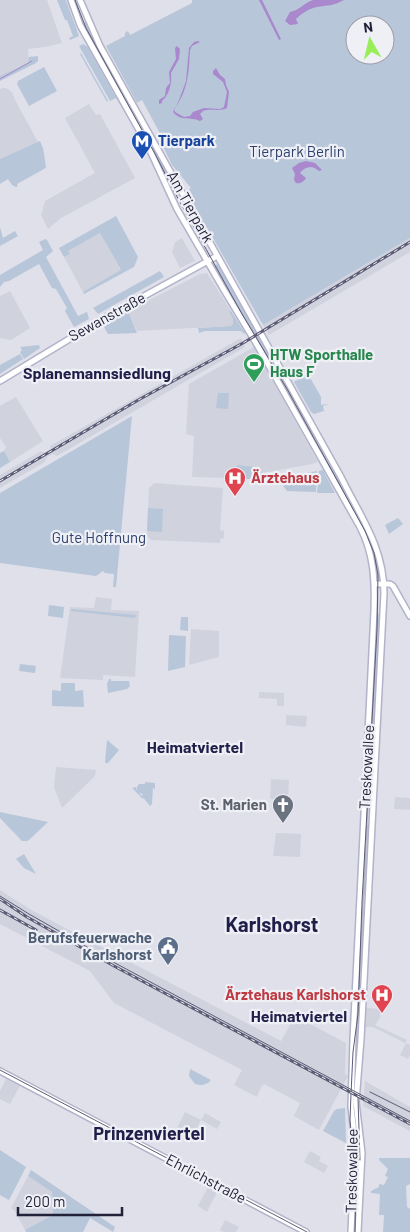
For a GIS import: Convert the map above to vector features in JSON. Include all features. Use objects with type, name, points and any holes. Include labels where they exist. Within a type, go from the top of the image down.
[{"type":"main road","name":"Am Tierpark","points":[[71,0],[80,25],[148,146],[170,194],[207,262],[250,332]]},
{"type":"main road","name":"Am Tierpark","points":[[80,0],[100,46],[260,333]]},
{"type":"main road","name":"Sewanstraße","points":[[0,381],[86,328],[217,256]]},
{"type":"main road","name":"Treskowallee","points":[[250,332],[366,538],[373,564],[375,584],[353,1039],[351,1107],[355,1145],[350,1232]]},
{"type":"main road","name":"Treskowallee","points":[[260,333],[371,532],[377,548],[384,584],[356,1102],[362,1153],[358,1232]]},
{"type":"main road","points":[[375,584],[390,584],[393,586],[410,616]]},
{"type":"main road","name":"Ehrlichstraße","points":[[0,1071],[306,1232]]},
{"type":"shaded area","points":[[0,0],[47,0],[62,43],[28,49],[29,63],[0,76]]},
{"type":"shaded area","points":[[259,0],[262,0],[281,39],[279,40]]},
{"type":"shaded area","points":[[313,0],[344,0],[303,13],[296,19],[298,24],[290,25],[285,21],[290,12]]},
{"type":"shaded area","points":[[198,41],[200,42],[192,46],[190,50],[187,81],[182,96],[176,107],[186,81],[189,48],[194,42]]},
{"type":"shaded area","points":[[177,46],[180,49],[179,59],[171,73],[171,84],[169,91],[162,103],[159,104],[159,100],[165,96],[166,88],[170,83],[169,72],[176,59],[175,48]]},
{"type":"shaded area","points":[[216,68],[225,79],[229,92],[227,108],[221,110],[203,111],[200,114],[203,119],[200,121],[179,117],[173,112],[174,110],[184,117],[190,116],[193,112],[204,108],[220,109],[224,107],[227,92],[223,82],[213,74],[213,71]]},
{"type":"shaded area","points":[[3,88],[12,92],[38,142],[0,159],[0,89]]},
{"type":"shaded area","points":[[89,104],[96,115],[100,114],[135,178],[61,218],[48,229],[41,215],[45,201],[95,173],[65,118]]},
{"type":"shaded area","points":[[306,161],[315,163],[322,170],[319,171],[311,167],[305,169],[300,173],[306,178],[303,182],[296,183],[292,168]]},
{"type":"shaded area","points":[[100,233],[121,271],[83,292],[64,257],[69,254],[68,251]]},
{"type":"shaded area","points":[[182,238],[195,261],[180,268],[172,252],[175,242]]},
{"type":"shaded area","points":[[410,238],[410,252],[269,335],[263,325]]},
{"type":"shaded area","points":[[207,273],[231,311],[234,324],[230,326],[137,331],[128,311],[200,274]]},
{"type":"shaded area","points":[[10,291],[30,328],[11,340],[0,338],[0,296]]},
{"type":"shaded area","points":[[241,338],[245,347],[57,456],[53,454],[47,457],[45,462],[0,488],[0,475],[41,451],[45,453],[51,449],[50,446]]},
{"type":"shaded area","points":[[254,347],[318,462],[263,473],[263,479],[192,477],[194,436],[186,434],[189,384]]},
{"type":"shaded area","points":[[16,397],[43,441],[10,462],[4,451],[6,447],[0,438],[0,406]]},
{"type":"shaded area","points":[[154,483],[223,488],[220,530],[224,531],[224,538],[220,539],[220,543],[151,540],[147,536],[149,488]]},
{"type":"shaded area","points":[[96,597],[112,599],[111,610],[139,611],[135,677],[103,675],[103,680],[60,678],[70,607],[94,608]]},
{"type":"shaded area","points":[[191,629],[219,631],[219,657],[189,665]]},
{"type":"shaded area","points":[[259,692],[284,693],[284,706],[277,706],[277,699],[259,698]]},
{"type":"shaded area","points":[[286,715],[307,716],[306,727],[286,725]]},
{"type":"shaded area","points":[[56,767],[96,770],[95,776],[62,808],[54,787]]},
{"type":"shaded area","points":[[271,779],[289,780],[288,800],[270,799]]},
{"type":"shaded area","points":[[395,797],[410,798],[410,810],[394,809]]},
{"type":"shaded area","points":[[276,833],[301,834],[300,857],[273,856]]},
{"type":"shaded area","points":[[0,890],[33,911],[281,1041],[295,1016],[346,1043],[345,1074],[348,1076],[319,1130],[294,1116],[300,1103],[264,1084],[257,1097],[234,1085],[242,1070],[114,1003],[90,971],[0,924]]},
{"type":"shaded area","points":[[367,1008],[380,1009],[380,1018],[375,1025],[407,1040],[405,1043],[373,1027],[364,1027],[365,1010]]},
{"type":"shaded area","points":[[406,1043],[410,1045],[408,1059],[400,1055]]},
{"type":"shaded area","points":[[6,1079],[20,1086],[10,1104],[0,1099],[0,1091]]},
{"type":"shaded area","points":[[365,1081],[410,1107],[410,1131],[363,1106]]},
{"type":"shaded area","points":[[185,1112],[201,1120],[192,1138],[176,1130]]},
{"type":"shaded area","points":[[205,1113],[221,1122],[217,1129],[201,1120]]},
{"type":"shaded area","points":[[310,1151],[321,1157],[319,1161],[328,1166],[324,1173],[304,1162]]},
{"type":"shaded area","points":[[28,1176],[52,1192],[53,1216],[25,1230],[15,1211],[11,1208]]},
{"type":"shaded area","points":[[209,1185],[218,1190],[207,1212],[198,1206]]},
{"type":"shaded area","points":[[225,1220],[239,1227],[236,1232],[220,1230]]},
{"type":"green space","points":[[57,0],[66,0],[79,36],[70,40],[69,38],[73,36]]},
{"type":"green space","name":"Tierpark Berlin","points":[[192,0],[410,0],[410,238],[263,325],[194,205],[188,190],[191,188],[172,165],[161,142],[163,139],[142,100],[137,103],[106,46],[125,36],[125,33],[128,31],[130,35],[192,3]]},
{"type":"green space","points":[[87,21],[179,191],[172,195],[81,24]]},
{"type":"green space","points":[[83,44],[88,47],[123,110],[116,98],[110,101],[79,46]]},
{"type":"green space","points":[[80,54],[108,101],[107,102]]},
{"type":"green space","points":[[38,56],[36,63],[0,81],[0,76],[28,63],[29,57]]},
{"type":"green space","points":[[44,67],[57,91],[29,106],[17,84],[18,81]]},
{"type":"green space","points":[[40,141],[46,167],[17,184],[18,186],[16,187],[8,179],[0,184],[0,159]]},
{"type":"green space","points":[[116,216],[138,257],[134,267],[84,294],[83,292],[121,270],[100,233],[68,251],[70,254],[64,257],[59,248]]},
{"type":"green space","points":[[0,227],[3,238],[15,231],[18,236],[0,246]]},
{"type":"green space","points":[[45,239],[53,251],[46,257],[78,316],[87,312],[89,319],[74,327],[65,311],[67,308],[56,289],[52,288],[39,264],[4,282],[0,287],[0,275],[43,250],[39,242]]},
{"type":"green space","points":[[218,264],[284,379],[282,380],[236,308],[213,266]]},
{"type":"green space","points":[[160,271],[164,277],[98,314],[93,308]]},
{"type":"green space","points":[[229,310],[244,334],[241,331],[205,331],[199,333],[198,328],[231,326],[233,319]]},
{"type":"green space","points":[[128,311],[137,333],[108,334],[104,327],[106,323]]},
{"type":"green space","points":[[39,345],[40,348],[24,359],[20,352],[22,350],[20,347]]},
{"type":"green space","points":[[20,354],[23,359],[0,374],[0,365]]},
{"type":"green space","points":[[308,374],[321,397],[321,405],[329,404],[323,406],[324,411],[314,414],[294,382]]},
{"type":"green space","points":[[218,393],[229,393],[228,409],[216,408]]},
{"type":"green space","name":"Gute Hoffnung","points":[[132,416],[116,587],[113,587],[114,574],[103,571],[96,576],[0,563],[0,493]]},
{"type":"green space","points":[[4,451],[10,462],[0,468],[0,453]]},
{"type":"green space","points":[[237,465],[262,468],[258,469],[259,473],[263,472],[263,479],[242,479],[242,472],[236,471]]},
{"type":"green space","points":[[332,467],[360,516],[377,556],[381,581],[378,580],[366,536],[329,468]]},
{"type":"green space","points":[[323,470],[335,493],[317,493],[319,471]]},
{"type":"green space","points":[[317,471],[316,492],[287,491],[278,479]]},
{"type":"green space","points":[[148,508],[163,509],[162,532],[147,531]]},
{"type":"green space","points":[[398,518],[403,524],[389,534],[385,525]]},
{"type":"green space","points":[[49,605],[64,607],[63,618],[48,616]]},
{"type":"green space","points":[[71,609],[136,615],[135,618],[71,611]]},
{"type":"green space","points":[[377,613],[380,614],[372,771],[370,771],[371,730]]},
{"type":"green space","points":[[181,617],[188,617],[188,631],[180,630]]},
{"type":"green space","points":[[169,635],[186,636],[185,667],[168,671]]},
{"type":"green space","points":[[20,664],[36,666],[35,673],[19,671]]},
{"type":"green space","points":[[109,679],[111,681],[129,681],[130,686],[127,689],[108,693],[107,684]]},
{"type":"green space","points":[[61,683],[75,683],[75,691],[83,690],[84,707],[52,706],[52,690],[61,691]]},
{"type":"green space","points":[[107,740],[119,750],[108,763],[105,763]]},
{"type":"green space","points":[[145,782],[155,783],[152,804],[150,806],[132,788],[136,787],[137,791],[139,784],[145,784]]},
{"type":"green space","points":[[367,790],[367,825],[369,825],[365,895],[362,895],[367,841],[365,842]]},
{"type":"green space","points":[[0,812],[48,822],[30,839],[22,841],[0,818]]},
{"type":"green space","points":[[24,854],[36,874],[24,868],[16,859]]},
{"type":"green space","points":[[361,909],[364,909],[362,970],[359,976]]},
{"type":"green space","points":[[190,1069],[211,1080],[204,1085],[195,1084],[189,1076]]},
{"type":"green space","points":[[345,1108],[346,1143],[323,1131],[334,1111]]},
{"type":"green space","points":[[0,1150],[26,1167],[9,1200],[0,1195]]},
{"type":"green space","points":[[379,1158],[410,1158],[410,1184],[406,1186],[407,1207],[410,1209],[410,1232],[383,1232],[384,1215],[379,1215],[380,1194],[371,1193],[371,1191],[379,1187],[379,1184],[384,1185],[388,1177],[385,1176],[388,1169]]},
{"type":"green space","points":[[356,1159],[360,1159],[357,1232],[352,1232]]},
{"type":"green space","points":[[31,1170],[115,1227],[113,1232],[90,1218],[83,1232],[26,1232],[25,1230],[53,1215],[52,1192],[28,1176]]},
{"type":"waterway","points":[[0,79],[32,61]]},
{"type":"tram line","points":[[75,0],[86,28],[175,193],[242,314],[287,389],[365,531],[374,553],[378,575],[377,629],[362,902],[358,1014],[353,1052],[350,1120],[356,1187],[355,1232]]},
{"type":"tram line","points":[[0,896],[115,963],[410,1121]]},
{"type":"tram line","points":[[0,1070],[307,1232]]},
{"type":"tram line","points":[[370,1092],[410,1112]]},
{"type":"tram line","points":[[358,1098],[360,1160]]},
{"type":"railway","points":[[0,481],[140,399],[243,343],[410,242]]},
{"type":"railway","points":[[0,899],[27,917],[114,966],[410,1124]]},
{"type":"railway","points":[[0,910],[36,930]]},
{"type":"place","name":"Tierpark","points":[[142,160]]},
{"type":"place","name":"HTW Sporthalle Haus F","points":[[254,383]]},
{"type":"place","name":"Ärztehaus","points":[[235,497]]},
{"type":"place","name":"St. Marien","points":[[283,824]]},
{"type":"place","name":"Berufsfeuerwache Karlshorst","points":[[168,966]]},
{"type":"place","name":"Ärztehaus Karlshorst","points":[[382,1014]]},
{"type":"district","name":"Splanemannsiedlung","points":[[97,373]]},
{"type":"district","name":"Heimatviertel","points":[[195,747]]},
{"type":"district","name":"Karlshorst","points":[[272,925]]},
{"type":"district","name":"Heimatviertel","points":[[299,1016]]},
{"type":"district","name":"Prinzenviertel","points":[[149,1134]]}]
